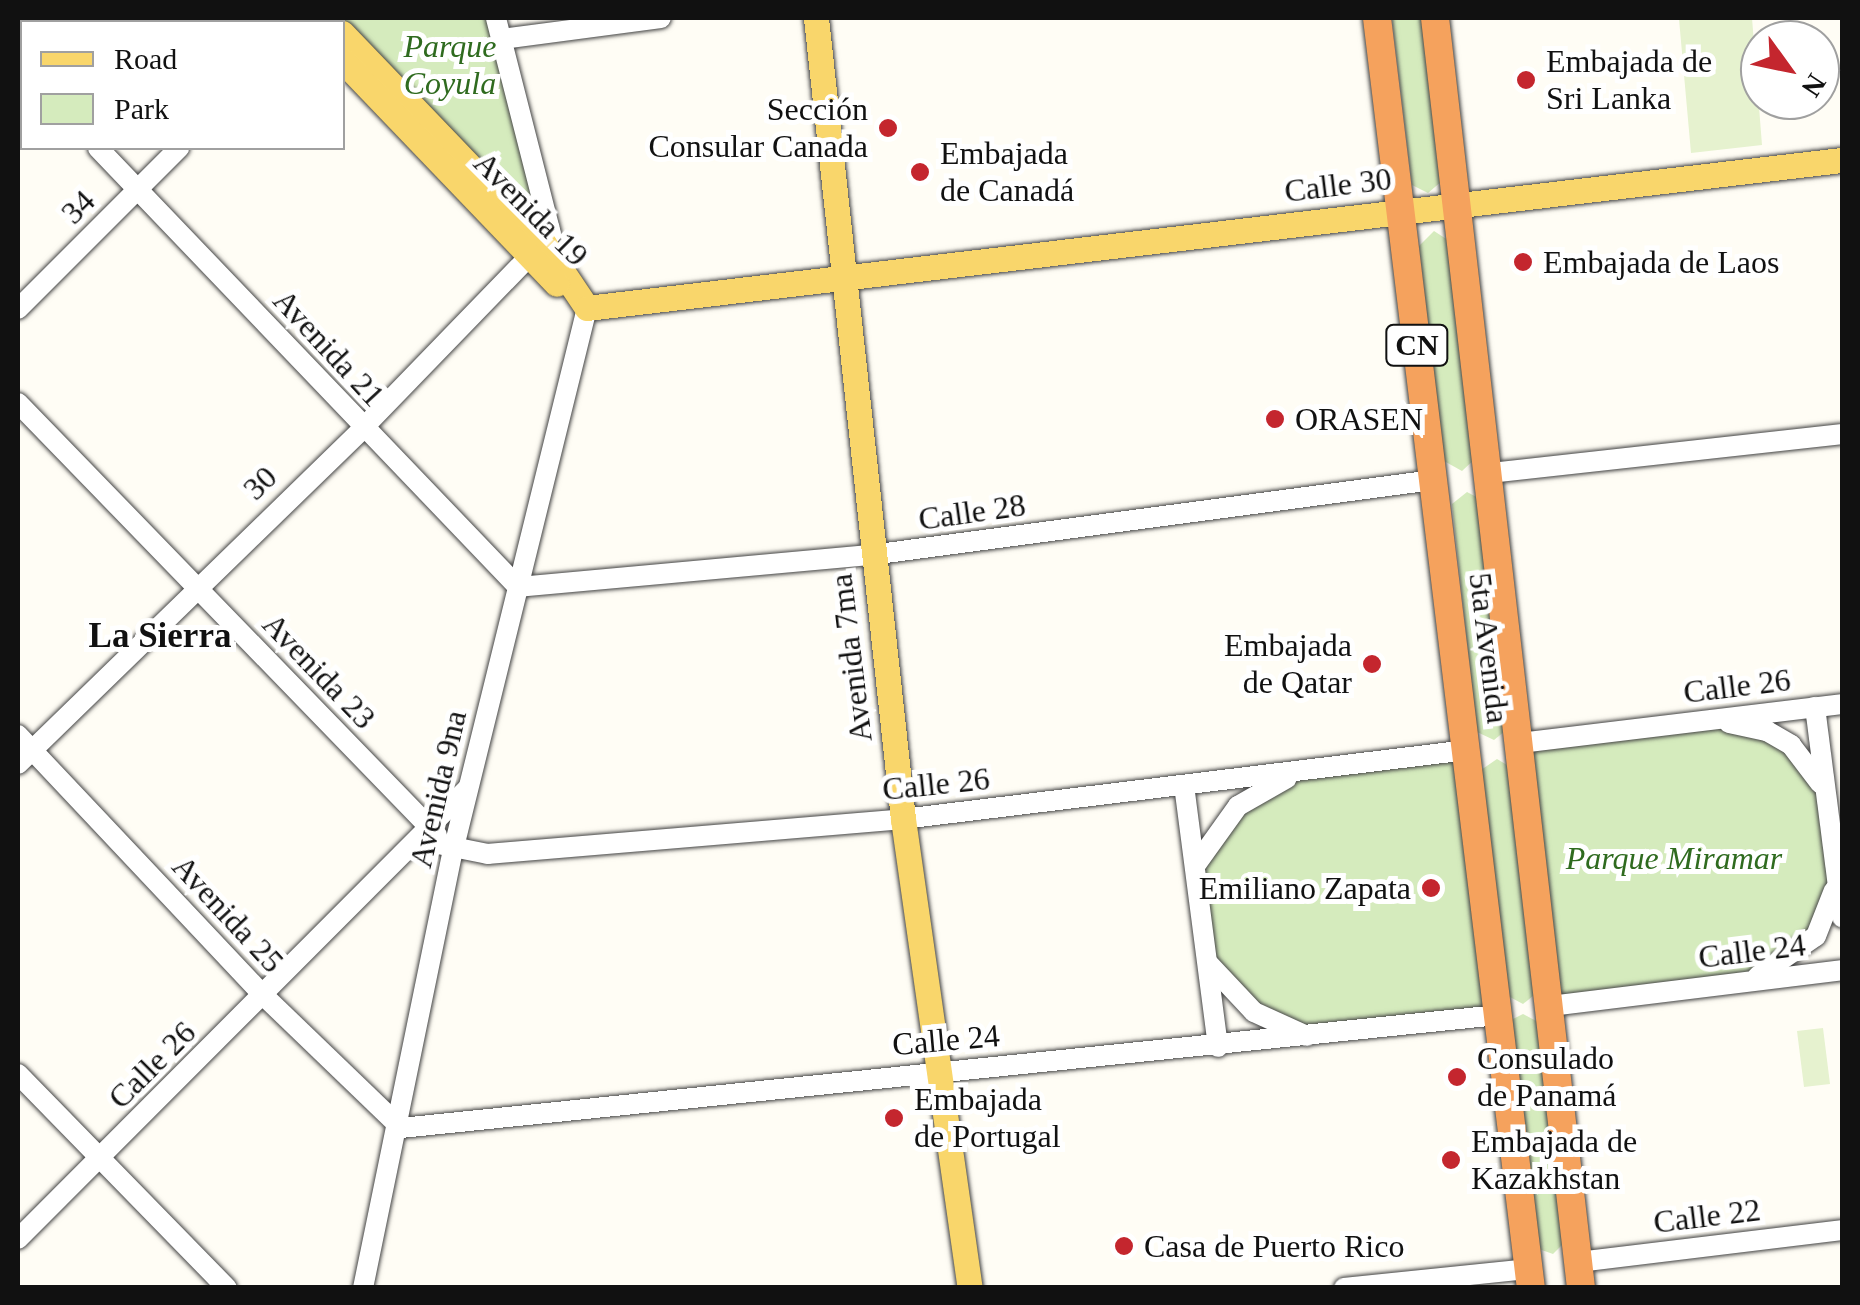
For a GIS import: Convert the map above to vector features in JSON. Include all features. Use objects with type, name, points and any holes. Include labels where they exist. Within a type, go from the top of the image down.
[{"type":"highway","name":"5ta Avenida","points":[[1378,18],[1530,1278]]},
{"type":"highway","name":"5ta Avenida","points":[[1435,18],[1460,203],[1580,1275]]},
{"type":"main road","name":"Avenida 7ma","points":[[816,18],[902,819],[934,1070],[970,1288]]},
{"type":"main road","name":"Avenida 19","points":[[345,37],[587,308]]},
{"type":"main road","name":"Avenida 19","points":[[345,63],[536,251]]},
{"type":"main road","name":"Calle 30","points":[[842,280],[1842,160]]},
{"type":"main road","points":[[587,308],[842,280]]},
{"type":"street","points":[[496,18],[551,234],[536,251]]},
{"type":"street","points":[[502,40],[662,18]]},
{"type":"street","name":"Avenida 21","points":[[100,150],[518,587]]},
{"type":"street","name":"34","points":[[18,309],[177,150]]},
{"type":"street","name":"30","points":[[22,750],[196,590],[363,428],[536,251]]},
{"type":"street","name":"Avenida 9na","points":[[363,1288],[400,1128],[453,850],[587,308]]},
{"type":"street","name":"Avenida 23","points":[[18,403],[453,850]]},
{"type":"street","points":[[1490,472],[1842,434]]},
{"type":"street","name":"Calle 28","points":[[518,587],[871,555],[1432,480]]},
{"type":"street","name":"Calle 26","points":[[1520,743],[1842,704]]},
{"type":"street","points":[[1814,707],[1842,917]]},
{"type":"street","points":[[1714,720],[1767,730],[1791,745],[1809,760],[1828,798]]},
{"type":"street","name":"Avenida 25","points":[[22,750],[400,1128]]},
{"type":"street","name":"Calle 26","points":[[412,846],[433,843],[488,854],[902,819],[1467,750]]},
{"type":"street","points":[[1194,866],[1238,806],[1302,770]]},
{"type":"street","points":[[1184,785],[1218,1047]]},
{"type":"street","name":"Calle 26","points":[[18,1239],[468,788]]},
{"type":"street","points":[[1748,982],[1816,936],[1838,879]]},
{"type":"street","points":[[1207,962],[1254,1012],[1313,1038]]},
{"type":"street","name":"Calle 24","points":[[1550,1006],[1842,970]]},
{"type":"street","name":"Calle 24","points":[[400,1128],[934,1070],[1313,1038],[1498,1015]]},
{"type":"street","points":[[18,1074],[227,1288]]},
{"type":"street","name":"Calle 22","points":[[1580,1275],[1842,1230]]},
{"type":"street","points":[[1344,1288],[1530,1278]]},
{"type":"green space","name":"Parque Coyula","points":[[487,18],[539,211],[531,216],[441,129],[342,20]]},
{"type":"green space","points":[[1392,18],[1424,18],[1442,181],[1428,193],[1412,185]]},
{"type":"green space","points":[[1752,18],[1740,20],[1740,120],[1760,120],[1762,145],[1691,153],[1679,19]]},
{"type":"green space","points":[[1434,231],[1451,242],[1476,458],[1462,471],[1444,461],[1419,246]]},
{"type":"green space","points":[[1467,492],[1486,502],[1510,727],[1494,740],[1477,732],[1452,504]]},
{"type":"green space","name":"Parque Miramar","points":[[1713,720],[1767,731],[1828,798],[1828,912],[1748,982],[1550,1006],[1520,743]]},
{"type":"green space","name":"Parque Miramar","points":[[1467,750],[1498,1015],[1313,1038],[1275,1025],[1207,962],[1195,867],[1211,836],[1302,770]]},
{"type":"green space","points":[[1497,759],[1512,768],[1538,992],[1523,1004],[1508,996],[1481,770]]},
{"type":"green space","points":[[1523,1014],[1540,1023],[1566,1241],[1553,1254],[1536,1248],[1511,1020]]},
{"type":"green space","points":[[1823,1028],[1830,1084],[1804,1087],[1797,1031]]},
{"type":"place","name":"Embajada de Sri Lanka","points":[[1526,80]]},
{"type":"place","name":"Sección Consular Canada","points":[[888,128]]},
{"type":"place","name":"Embajada de Canadá","points":[[920,172]]},
{"type":"place","name":"Embajada de Laos","points":[[1523,262]]},
{"type":"place","name":"ORASEN","points":[[1275,419]]},
{"type":"place","name":"Embajada de Qatar","points":[[1372,664]]},
{"type":"place","name":"Emiliano Zapata","points":[[1431,888]]},
{"type":"place","name":"Consulado de Panamá","points":[[1457,1077]]},
{"type":"place","name":"Embajada de Portugal","points":[[894,1118]]},
{"type":"place","name":"Embajada de Kazakhstan","points":[[1451,1160]]},
{"type":"place","name":"Casa de Puerto Rico","points":[[1124,1246]]},
{"type":"district","name":"La Sierra","points":[[160,636]]}]
